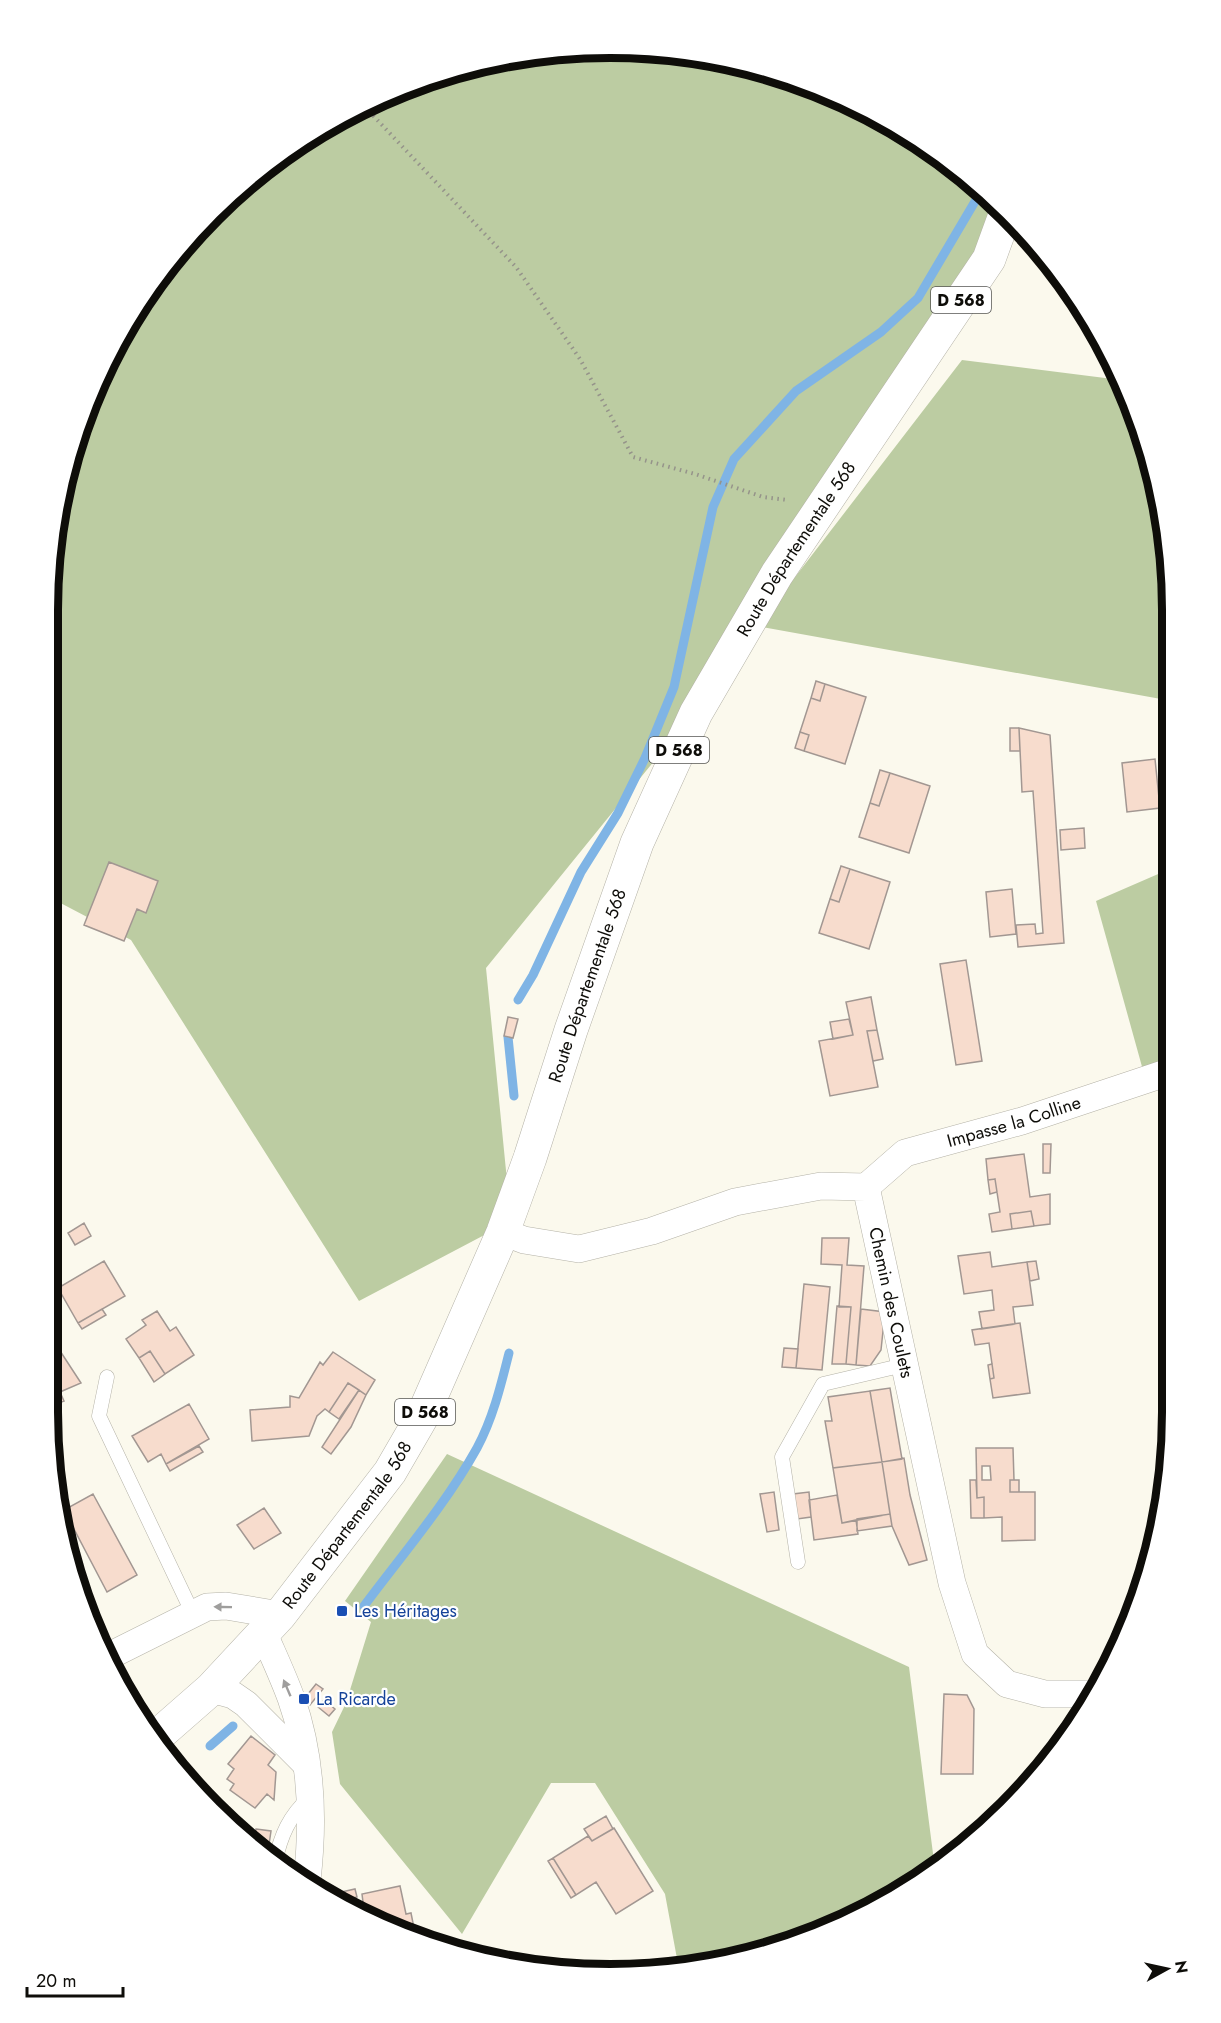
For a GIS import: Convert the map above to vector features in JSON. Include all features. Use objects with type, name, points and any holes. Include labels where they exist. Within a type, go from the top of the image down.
[{"type":"main road","name":"Route Départementale 568","points":[[161,1732],[211,1689],[272,1624],[378,1489],[423,1415],[502,1232],[530,1158],[575,1019],[637,843],[696,713],[777,574],[988,259],[1002,222]]},
{"type":"street","name":"Impasse la Colline","points":[[866,1187],[905,1153],[1022,1121],[1162,1074]]},
{"type":"street","points":[[502,1232],[524,1240],[579,1249],[652,1231],[735,1202],[821,1186],[866,1187]]},
{"type":"street","name":"Chemin des Coulets","points":[[866,1187],[952,1583],[975,1654],[1007,1684],[1045,1694],[1085,1694]]},
{"type":"street","points":[[114,1654],[192,1612],[207,1607],[226,1606],[272,1624],[307,1765],[311,1796],[312,1841],[308,1874]]},
{"type":"street","points":[[211,1689],[233,1695],[246,1704],[307,1765]]},
{"type":"lane","points":[[798,1562],[782,1457],[823,1384],[904,1365]]},
{"type":"lane","points":[[107,1377],[99,1416],[192,1612]]},
{"type":"lane","points":[[277,1852],[280,1837],[288,1821],[311,1796]]},
{"type":"path","points":[[371,113],[516,267],[580,359],[633,457],[695,474],[763,498],[825,503]]},
{"type":"green space","points":[[610,58],[683,63],[753,77],[788,88],[855,115],[886,132],[947,173],[998,217],[762,620],[962,360],[1112,379],[1144,468],[1158,538],[1162,610],[1162,699],[757,626],[741,654],[486,968],[511,1221],[359,1301],[131,940],[58,902],[58,610],[63,538],[77,468],[88,433],[115,366],[132,334],[173,274],[220,220],[247,195],[274,173],[335,132],[366,115],[433,88],[503,69],[538,63]]},
{"type":"green space","points":[[1162,872],[1162,1075],[1146,1081],[1096,901]]},
{"type":"green space","points":[[447,1454],[909,1667],[934,1859],[886,1891],[822,1922],[753,1946],[677,1960],[665,1894],[595,1783],[551,1783],[462,1934],[340,1784],[332,1732],[346,1703],[371,1622],[345,1601]]},
{"type":"building","points":[[816,681],[825,684],[820,701],[811,698]]},
{"type":"building","points":[[825,684],[866,697],[845,764],[804,751],[809,735],[800,732],[811,698],[820,701]]},
{"type":"building","points":[[1010,728],[1019,728],[1020,751],[1010,751]]},
{"type":"building","points":[[1019,728],[1050,735],[1064,943],[1018,947],[1016,925],[1035,924],[1036,934],[1043,933],[1033,791],[1022,792]]},
{"type":"building","points":[[800,732],[809,735],[804,751],[795,748]]},
{"type":"building","points":[[1155,759],[1160,808],[1127,812],[1122,763]]},
{"type":"building","points":[[880,770],[890,773],[879,806],[870,803]]},
{"type":"building","points":[[890,773],[930,786],[909,853],[859,837],[870,803],[879,806]]},
{"type":"building","points":[[1084,828],[1085,848],[1061,850],[1060,830]]},
{"type":"building","points":[[109,862],[158,881],[146,913],[137,909],[124,941],[84,925]]},
{"type":"building","points":[[841,866],[850,869],[839,902],[830,899]]},
{"type":"building","points":[[850,869],[890,882],[869,949],[819,933],[830,899],[839,902]]},
{"type":"building","points":[[1012,889],[1016,934],[990,937],[986,892]]},
{"type":"building","points":[[966,960],[982,1061],[956,1065],[940,964]]},
{"type":"building","points":[[871,997],[877,1030],[867,1031],[878,1087],[830,1096],[819,1041],[853,1035],[846,1002]]},
{"type":"building","points":[[508,1017],[518,1019],[513,1038],[504,1036]]},
{"type":"building","points":[[849,1019],[853,1035],[833,1039],[830,1022]]},
{"type":"building","points":[[877,1030],[883,1059],[873,1061],[867,1031]]},
{"type":"building","points":[[1043,1144],[1051,1144],[1050,1173],[1043,1173]]},
{"type":"building","points":[[1024,1154],[1030,1197],[1050,1194],[1050,1224],[1034,1226],[1031,1211],[1010,1214],[1012,1229],[992,1232],[989,1214],[1000,1212],[995,1179],[988,1180],[986,1159]]},
{"type":"building","points":[[995,1179],[997,1192],[990,1194],[988,1180]]},
{"type":"building","points":[[1031,1211],[1034,1226],[1012,1229],[1010,1214]]},
{"type":"building","points":[[84,1223],[91,1236],[75,1245],[68,1233]]},
{"type":"building","points":[[822,1238],[849,1238],[847,1265],[864,1266],[856,1365],[846,1364],[851,1307],[839,1307],[842,1265],[821,1264]]},
{"type":"building","points":[[990,1252],[992,1267],[1027,1262],[1033,1305],[1013,1307],[1015,1324],[982,1329],[979,1312],[994,1310],[992,1290],[964,1294],[958,1256]]},
{"type":"building","points":[[104,1261],[125,1296],[78,1323],[58,1288]]},
{"type":"building","points":[[1036,1261],[1039,1279],[1030,1281],[1027,1262]]},
{"type":"building","points":[[804,1284],[830,1287],[822,1370],[796,1368]]},
{"type":"building","points":[[837,1306],[851,1307],[846,1364],[832,1364]]},
{"type":"building","points":[[102,1309],[106,1315],[82,1329],[78,1323]]},
{"type":"building","points":[[861,1309],[885,1312],[881,1350],[870,1366],[856,1365]]},
{"type":"building","points":[[157,1311],[170,1331],[176,1327],[194,1355],[165,1374],[150,1351],[139,1358],[126,1339],[146,1325],[142,1320]]},
{"type":"building","points":[[1020,1323],[1030,1393],[993,1398],[990,1379],[994,1378],[989,1343],[975,1345],[972,1330]]},
{"type":"building","points":[[58,1348],[81,1383],[60,1392],[64,1401],[58,1403]]},
{"type":"building","points":[[784,1348],[798,1349],[796,1368],[782,1367]]},
{"type":"building","points":[[150,1351],[165,1374],[154,1382],[139,1358]]},
{"type":"building","points":[[333,1352],[375,1380],[366,1395],[348,1383],[329,1412],[325,1409],[317,1416],[309,1436],[252,1441],[250,1410],[290,1407],[290,1396],[299,1398],[320,1362],[323,1365]]},
{"type":"building","points":[[992,1364],[994,1378],[990,1379],[988,1365]]},
{"type":"building","points":[[348,1383],[359,1390],[339,1419],[329,1412]]},
{"type":"building","points":[[890,1388],[902,1459],[882,1462],[870,1391]]},
{"type":"building","points":[[359,1390],[366,1395],[351,1427],[331,1454],[322,1447]]},
{"type":"building","points":[[870,1391],[882,1462],[833,1468],[825,1421],[832,1421],[828,1397]]},
{"type":"building","points":[[189,1404],[209,1439],[166,1464],[161,1454],[148,1462],[132,1436]]},
{"type":"building","points":[[199,1446],[203,1452],[170,1471],[166,1464]]},
{"type":"building","points":[[976,1448],[1013,1448],[1014,1480],[1010,1480],[1010,1492],[1035,1492],[1035,1540],[1002,1541],[1002,1517],[984,1518],[984,1497],[977,1498]],"holes":[[[982,1466],[990,1466],[991,1480],[982,1480]]]},
{"type":"building","points":[[904,1458],[910,1495],[927,1560],[909,1565],[892,1526],[882,1462]]},
{"type":"building","points":[[882,1462],[890,1514],[842,1523],[833,1468]]},
{"type":"building","points":[[970,1480],[976,1480],[977,1498],[984,1497],[984,1518],[971,1518]]},
{"type":"building","points":[[1010,1480],[1019,1480],[1019,1492],[1010,1492]]},
{"type":"building","points":[[774,1492],[779,1530],[767,1532],[760,1494]]},
{"type":"building","points":[[809,1492],[811,1517],[797,1519],[793,1494]]},
{"type":"building","points":[[93,1494],[137,1575],[107,1592],[69,1519],[67,1508]]},
{"type":"building","points":[[837,1495],[842,1523],[856,1520],[858,1534],[814,1540],[809,1500]]},
{"type":"building","points":[[264,1508],[281,1533],[254,1549],[237,1525]]},
{"type":"building","points":[[890,1514],[892,1526],[857,1531],[857,1519]]},
{"type":"building","points":[[316,1684],[323,1689],[310,1705],[304,1699]]},
{"type":"building","points":[[944,1694],[967,1695],[974,1709],[973,1774],[941,1774]]},
{"type":"building","points":[[324,1700],[335,1709],[329,1716],[318,1707]]},
{"type":"building","points":[[251,1736],[275,1755],[268,1765],[276,1772],[274,1800],[267,1794],[255,1808],[230,1790],[234,1784],[227,1779],[234,1769],[228,1764]]},
{"type":"building","points":[[606,1816],[613,1829],[592,1841],[584,1829]]},
{"type":"building","points":[[614,1828],[653,1891],[616,1914],[596,1882],[576,1895],[553,1858],[588,1836],[592,1841]]},
{"type":"building","points":[[256,1829],[271,1831],[269,1846],[255,1835]]},
{"type":"building","points":[[553,1858],[576,1895],[571,1898],[548,1861]]},
{"type":"building","points":[[400,1886],[406,1914],[411,1913],[414,1928],[364,1907],[362,1894]]},
{"type":"building","points":[[355,1889],[357,1897],[349,1899],[338,1893]]},
{"type":"waterway","points":[[518,1000],[533,975],[581,872],[618,813],[645,758],[674,687],[713,507],[734,459],[796,391],[881,332],[918,298],[977,198]]},
{"type":"waterway","points":[[508,1037],[514,1096]]},
{"type":"waterway","points":[[364,1606],[438,1509],[465,1469],[483,1437],[500,1389],[509,1353]]},
{"type":"waterway","points":[[210,1746],[233,1726]]},
{"type":"place","name":"Les Héritages","points":[[342,1611]]},
{"type":"place","name":"La Ricarde","points":[[304,1699]]}]
